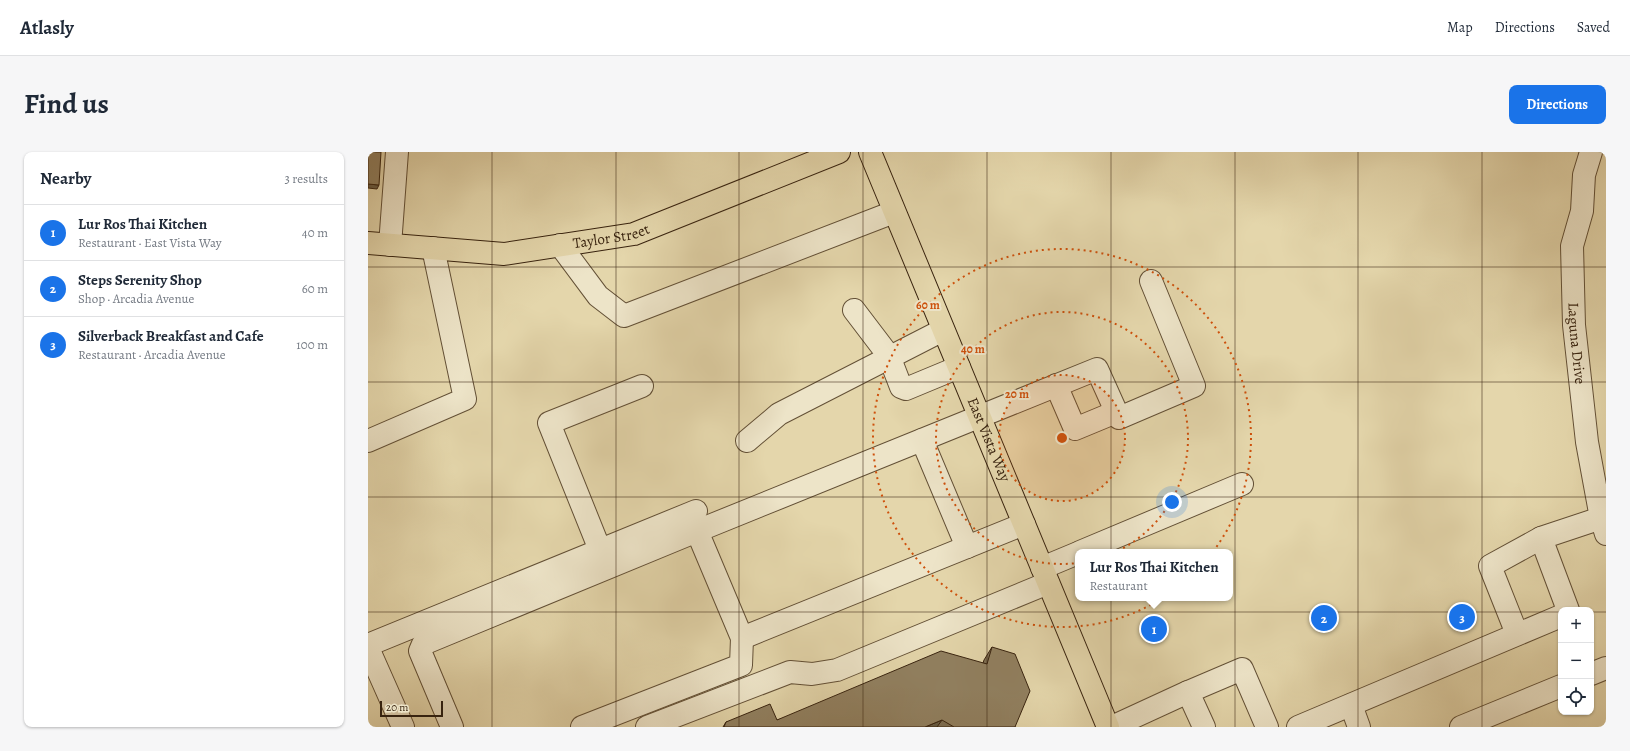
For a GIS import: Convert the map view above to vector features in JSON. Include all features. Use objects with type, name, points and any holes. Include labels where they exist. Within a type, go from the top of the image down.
[{"type":"main road","name":"Taylor Street","points":[[368,243],[504,254],[634,234],[839,152]]},
{"type":"main road","name":"East Vista Way","points":[[870,152],[1108,727]]},
{"type":"street","points":[[390,245],[397,152]]},
{"type":"street","name":"Laguna Drive","points":[[1591,152],[1584,175],[1582,211],[1572,246],[1574,325],[1587,442],[1604,526]]},
{"type":"street","points":[[560,245],[598,296],[624,316],[894,212]]},
{"type":"street","points":[[368,441],[465,399],[433,248]]},
{"type":"street","points":[[368,645],[600,550],[696,521],[922,440],[1097,369],[1119,418],[1194,386],[1151,281]]},
{"type":"street","points":[[854,310],[889,356],[901,387],[906,389],[958,367]]},
{"type":"street","points":[[747,441],[779,414],[889,356],[943,330]]},
{"type":"street","points":[[1056,385],[1076,429],[1116,412]]},
{"type":"street","points":[[600,550],[549,423],[642,386]]},
{"type":"street","points":[[922,440],[967,547]]},
{"type":"street","points":[[1086,549],[1242,484]]},
{"type":"street","points":[[582,727],[741,665],[742,638],[696,521]]},
{"type":"street","points":[[452,727],[420,651],[424,644],[696,521]]},
{"type":"street","points":[[742,638],[1024,524]]},
{"type":"street","points":[[1517,634],[1490,566],[1541,538],[1604,526]]},
{"type":"street","points":[[1541,538],[1567,607]]},
{"type":"street","points":[[647,727],[790,672],[812,674],[837,670],[1045,575],[1075,555]]},
{"type":"street","points":[[1298,727],[1558,617]]},
{"type":"street","points":[[368,648],[403,727]]},
{"type":"street","points":[[1594,673],[1606,668]]},
{"type":"street","points":[[1112,727],[1242,669],[1267,727]]},
{"type":"street","points":[[1461,727],[1558,687]]},
{"type":"street","points":[[1188,692],[1204,727]]},
{"type":"street","points":[[1351,704],[1359,727]]},
{"type":"building","points":[[368,152],[381,152],[379,185],[368,184]]},
{"type":"building","points":[[992,647],[1015,654],[1030,691],[1015,727],[954,727],[942,720],[925,727],[724,727],[726,722],[770,704],[777,720],[941,651],[987,664]]},
{"type":"place","name":"Silverback Breakfast and Cafe","points":[[1462,617]]},
{"type":"place","name":"Steps Serenity Shop","points":[[1324,618]]},
{"type":"place","name":"Lur Ros Thai Kitchen","points":[[1154,629]]}]
